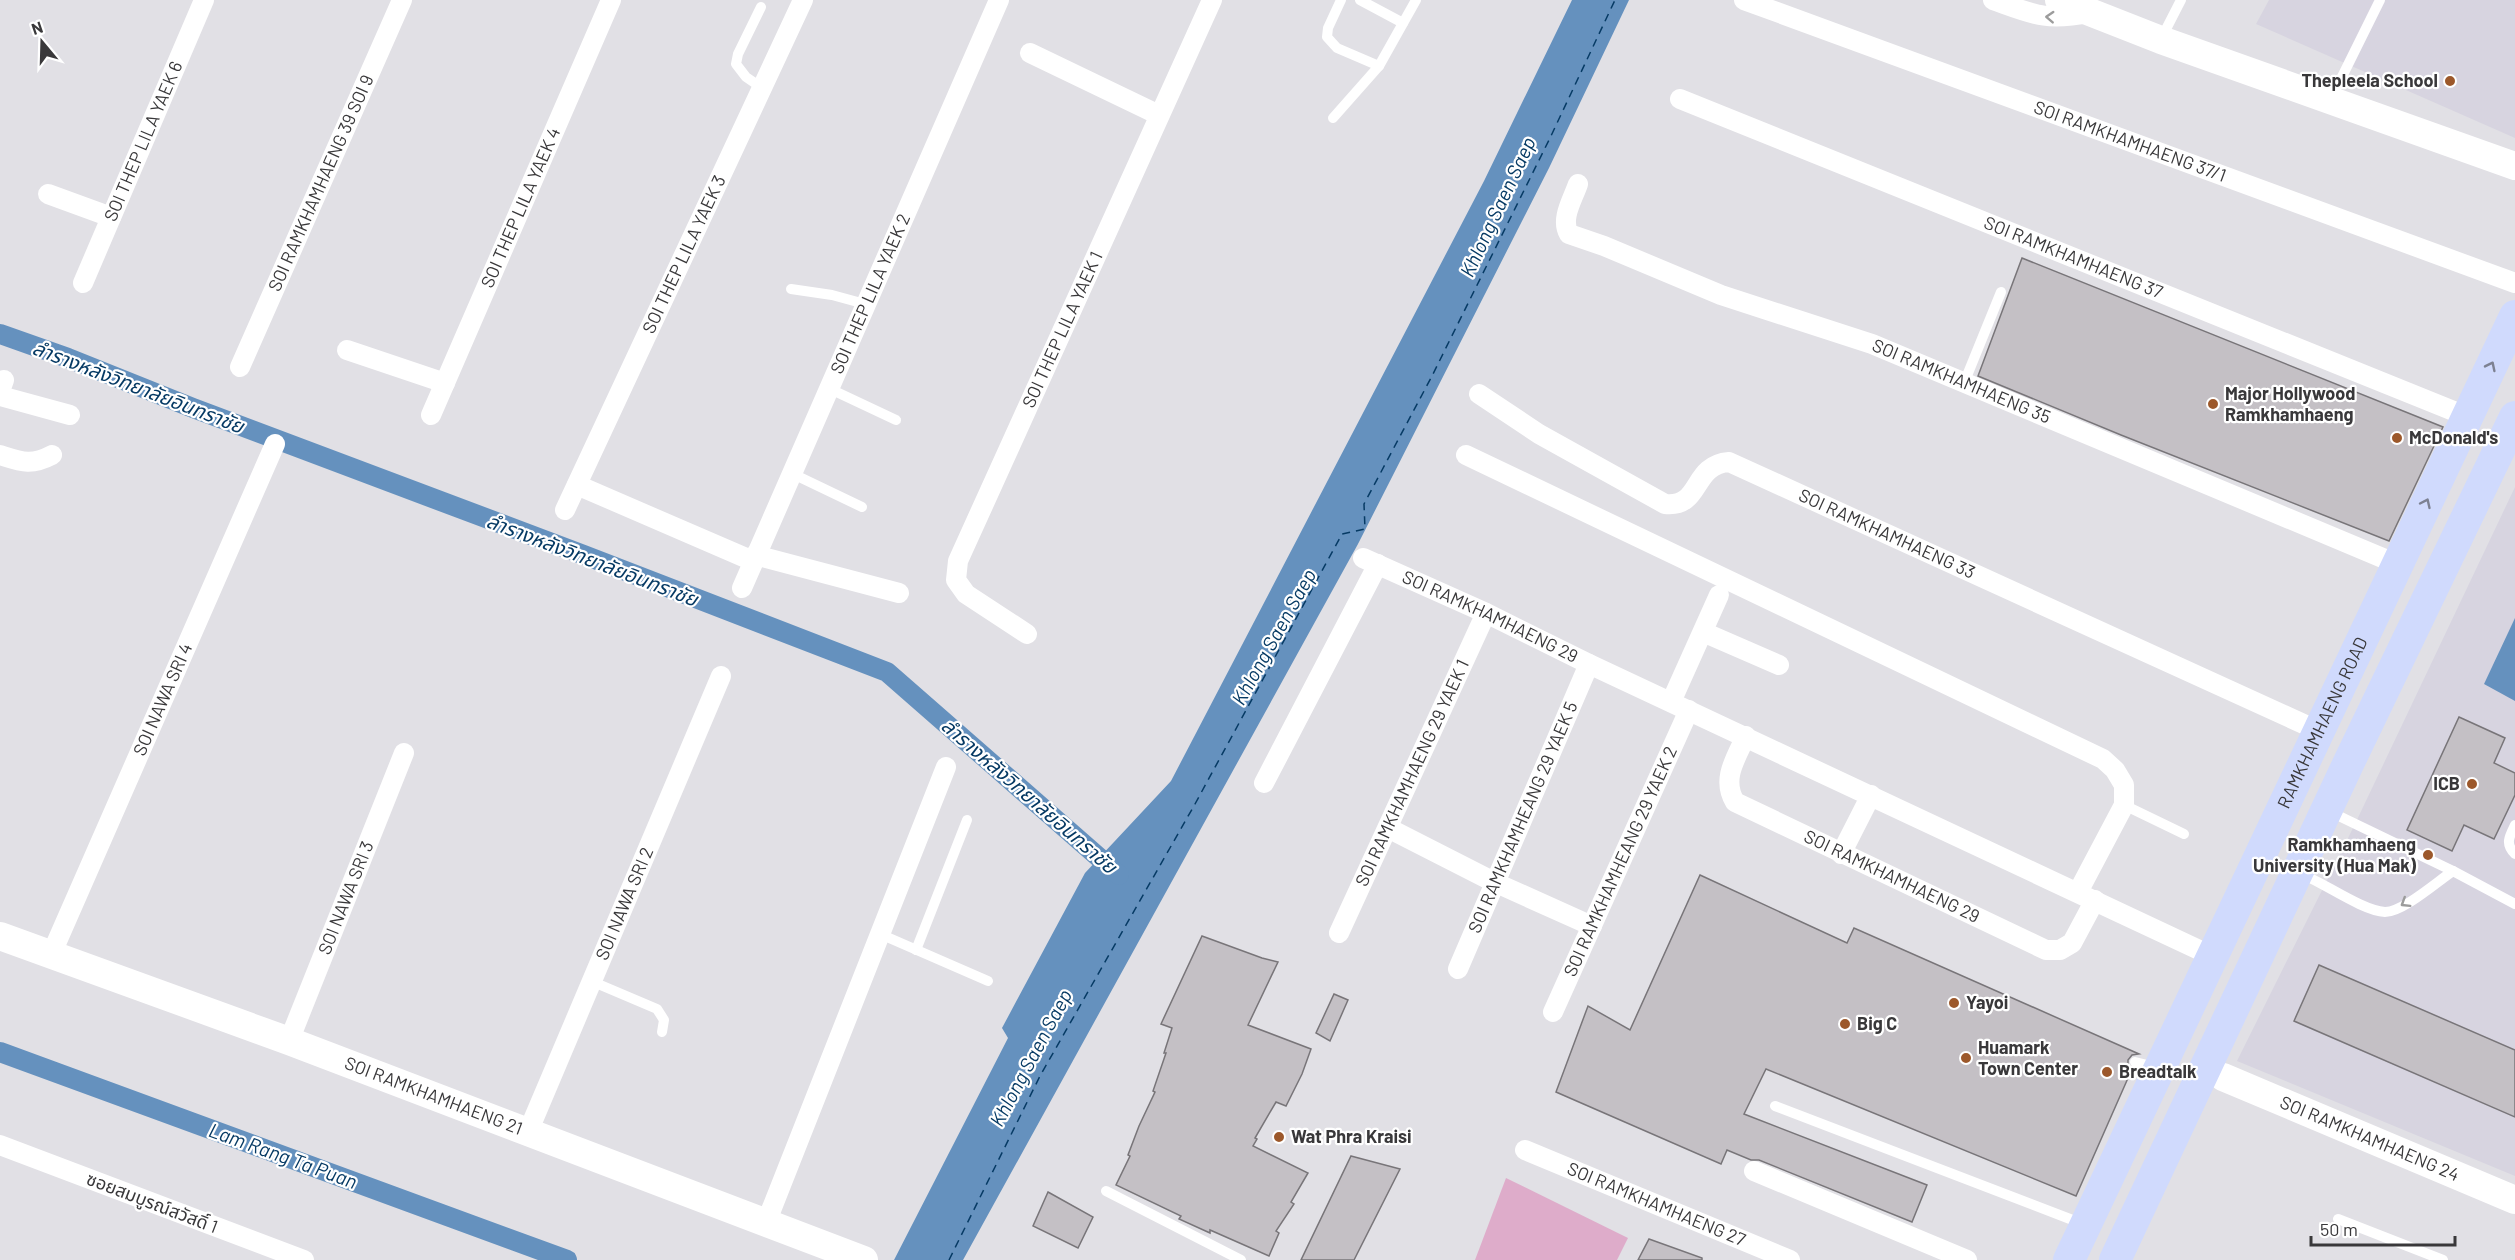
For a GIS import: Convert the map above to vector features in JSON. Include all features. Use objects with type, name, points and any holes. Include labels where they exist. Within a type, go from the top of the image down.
[{"type":"main road","name":"RAMKHAMHAENG ROAD","points":[[2069,1260],[2086,1226],[2147,1065],[2212,956],[2515,316]]},
{"type":"main road","name":"RAMKHAMHAENG ROAD","points":[[2089,1260],[2515,364]]},
{"type":"main road","points":[[2115,1260],[2354,751],[2515,417]]},
{"type":"main road","points":[[2135,1260],[2223,1077],[2341,817],[2515,455]]},
{"type":"main road","points":[[2147,1065],[2223,1077]]},
{"type":"street","name":"SOI THEP LILA YAEK 6","points":[[82,283],[204,0]]},
{"type":"street","name":"SOI RAMKHAMHAENG 39 SOI 9","points":[[240,367],[402,0]]},
{"type":"street","name":"SOI THEP LILA YAEK 4","points":[[431,415],[611,0]]},
{"type":"street","name":"SOI THEP LILA YAEK 3","points":[[565,510],[803,0]]},
{"type":"street","name":"SOI THEP LILA YAEK 2","points":[[742,588],[999,0]]},
{"type":"street","name":"SOI THEP LILA YAEK 1","points":[[1027,634],[966,594],[956,580],[958,561],[1212,0]]},
{"type":"street","name":"SOI RAMKHAMHAENG 37/1","points":[[1744,0],[2515,283]]},
{"type":"street","points":[[1993,0],[2037,16],[2066,17],[2086,6]]},
{"type":"street","points":[[2059,0],[2086,6],[2161,40],[2515,166]]},
{"type":"street","points":[[1030,53],[1159,115]]},
{"type":"street","name":"SOI RAMKHAMHAENG 37","points":[[1680,99],[2466,416]]},
{"type":"street","name":"SOI RAMKHAMHAENG 35","points":[[1578,184],[1566,219],[1569,234],[1604,246],[1721,295],[1863,340],[2397,564]]},
{"type":"street","points":[[48,194],[111,217]]},
{"type":"street","points":[[347,350],[445,383]]},
{"type":"street","points":[[1,389],[70,415]]},
{"type":"street","name":"SOI RAMKHAMHAENG 33","points":[[1479,394],[1539,434],[1665,504],[1675,505],[1689,498],[1703,474],[1716,463],[1729,462],[2319,731]]},
{"type":"street","name":"SOI NAWA SRI 4","points":[[51,955],[275,444]]},
{"type":"street","points":[[0,455],[21,462],[37,462],[52,455]]},
{"type":"street","points":[[1466,455],[2103,759],[2115,770],[2124,785],[2124,805],[2086,896]]},
{"type":"street","points":[[577,485],[754,558],[898,593]]},
{"type":"street","name":"SOI RAMKHAMHAENG 29","points":[[1264,783],[1370,561],[1486,613],[1589,664],[2212,956]]},
{"type":"street","points":[[1671,702],[1719,595]]},
{"type":"street","name":"SOI RAMKHAMHAENG 29 YAEK 1","points":[[1339,933],[1486,613]]},
{"type":"street","points":[[1703,632],[1779,665]]},
{"type":"street","name":"SOI RAMKHAMHEANG 29 YAEK 5","points":[[1458,969],[1589,664]]},
{"type":"street","name":"SOI NAWA SRI 2","points":[[528,1132],[721,676]]},
{"type":"street","name":"SOI RAMKHAMHEANG 29 YAEK 2","points":[[1553,1012],[1689,710]]},
{"type":"street","name":"SOI RAMKHAMHAENG 29","points":[[1746,736],[1727,780],[1728,792],[1735,802],[1841,854],[2046,950],[2060,950],[2072,943],[2086,896]]},
{"type":"street","name":"SOI NAWA SRI 3","points":[[289,1041],[404,753]]},
{"type":"street","points":[[766,1223],[946,766]]},
{"type":"street","points":[[1841,854],[1871,795]]},
{"type":"street","points":[[1388,828],[1494,882],[1592,926]]},
{"type":"street","name":"SOI RAMKHAMHAENG 21","points":[[0,936],[289,1041],[864,1260]]},
{"type":"street","name":"SOI RAMKHAMHAENG 24","points":[[2223,1077],[2515,1200]]},
{"type":"street","name":"ซอยสมบูรณ์สวัสดิ์ 1","points":[[0,1145],[304,1260]]},
{"type":"street","name":"SOI RAMKHAMHAENG 27","points":[[1525,1150],[1790,1260]]},
{"type":"street","points":[[1754,1171],[1967,1260]]},
{"type":"lane","points":[[1341,0],[1328,28],[1327,37],[1337,48],[1379,66]]},
{"type":"lane","points":[[1360,0],[1403,23]]},
{"type":"lane","points":[[1333,118],[1379,66],[1416,0]]},
{"type":"lane","points":[[2161,40],[2181,0]]},
{"type":"lane","points":[[2330,101],[2379,0]]},
{"type":"lane","points":[[761,7],[738,54],[736,64],[746,77],[762,88]]},
{"type":"lane","points":[[791,289],[832,295],[865,304]]},
{"type":"lane","points":[[1964,383],[2001,292]]},
{"type":"lane","points":[[828,388],[896,420]]},
{"type":"lane","points":[[791,473],[862,507]]},
{"type":"lane","points":[[2124,805],[2184,834]]},
{"type":"lane","points":[[2341,817],[2515,904]]},
{"type":"lane","points":[[916,950],[967,820]]},
{"type":"lane","points":[[2515,825],[2508,840],[2509,848],[2515,855]]},
{"type":"lane","points":[[2312,879],[2367,907],[2385,912],[2400,908],[2453,871]]},
{"type":"lane","points":[[880,934],[988,981]]},
{"type":"lane","points":[[591,981],[657,1009],[664,1020],[662,1032]]},
{"type":"lane","points":[[1775,1106],[2086,1226]]},
{"type":"lane","points":[[1106,1191],[1241,1260]]},
{"type":"lane","points":[[2338,1219],[2443,1260]]},
{"type":"shaded area","name":"Thepleela School","points":[[2269,0],[2515,0],[2515,138],[2256,24]]},
{"type":"shaded area","name":"Ramkhamhaeng University (Hua Mak)","points":[[2515,487],[2515,1176],[2237,1061],[2355,824]]},
{"type":"shaded area","points":[[1506,1178],[1628,1238],[1617,1260],[1475,1260]]},
{"type":"water","name":"Khlong Saen Saep","points":[[1572,0],[1629,0],[1549,168],[1358,544],[963,1260],[894,1260],[1008,1038],[1002,1028],[1085,873],[1171,781],[1484,181]]},
{"type":"water","points":[[2515,618],[2515,701],[2484,684]]},
{"type":"building","name":"Major Hollywood Ramkhamhaeng","points":[[2022,258],[2443,427],[2389,541],[1978,376]]},
{"type":"building","name":"ICB","points":[[2459,717],[2505,738],[2494,763],[2515,773],[2515,795],[2494,839],[2464,825],[2452,851],[2407,830]]},
{"type":"building","points":[[1700,875],[1847,943],[1854,928],[2139,1054],[2132,1055],[2128,1060],[2128,1065],[2132,1069],[2076,1196],[1766,1069],[1744,1114],[1927,1185],[1912,1222],[1759,1160],[1751,1160],[1727,1150],[1721,1164],[1556,1092],[1588,1006],[1630,1030]]},
{"type":"building","points":[[1202,936],[1278,962],[1248,1025],[1311,1049],[1286,1106],[1276,1102],[1255,1138],[1257,1139],[1253,1146],[1308,1173],[1291,1202],[1294,1204],[1276,1231],[1279,1233],[1269,1256],[1179,1219],[1181,1216],[1116,1185],[1155,1092],[1153,1091],[1166,1053],[1164,1053],[1172,1028],[1161,1024]]},
{"type":"building","points":[[2319,965],[2515,1050],[2515,1117],[2294,1021]]},
{"type":"building","points":[[1334,994],[1348,1000],[1330,1041],[1316,1033]]},
{"type":"building","points":[[1351,1156],[1400,1169],[1354,1260],[1301,1260]]},
{"type":"building","points":[[1048,1192],[1093,1217],[1078,1248],[1033,1226]]},
{"type":"building","points":[[1649,1239],[1702,1258],[1702,1260],[1638,1260]]},
{"type":"waterway","name":"ลำรางหลังวิทยาลัยอินทราชัย","points":[[0,334],[887,672],[1119,875]]},
{"type":"waterway","name":"Lam Rang Ta Puan","points":[[0,1052],[567,1260]]},
{"type":"ferry route","points":[[949,1260],[1040,1076],[1195,804],[1342,534],[1365,529],[1364,504],[1432,376],[1550,138],[1615,0]]},
{"type":"place","name":"Thepleela School","points":[[2450,81]]},
{"type":"place","name":"Major Hollywood Ramkhamhaeng","points":[[2213,404]]},
{"type":"place","name":"McDonald's","points":[[2397,438]]},
{"type":"place","name":"ICB","points":[[2472,784]]},
{"type":"place","name":"Ramkhamhaeng University (Hua Mak)","points":[[2428,855]]},
{"type":"place","name":"Yayoi","points":[[1954,1003]]},
{"type":"place","name":"Big C","points":[[1845,1024]]},
{"type":"place","name":"Huamark Town Center","points":[[1966,1058]]},
{"type":"place","name":"Breadtalk","points":[[2107,1072]]},
{"type":"place","name":"Wat Phra Kraisi","points":[[1279,1137]]}]
